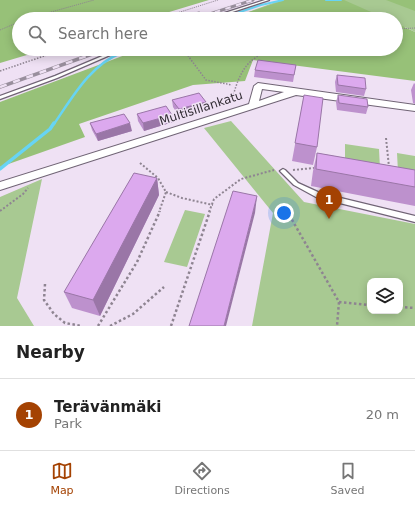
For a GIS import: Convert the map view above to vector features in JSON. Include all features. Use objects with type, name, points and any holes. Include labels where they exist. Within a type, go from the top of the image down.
[{"type":"street","points":[[253,105],[258,86],[295,92]]},
{"type":"street","name":"Multisillankatu","points":[[0,186],[295,92],[415,108]]},
{"type":"lane","points":[[230,12],[268,0]]},
{"type":"lane","points":[[0,98],[56,77],[106,56]]},
{"type":"lane","points":[[283,171],[296,184],[318,195],[415,219]]},
{"type":"path","points":[[51,12],[94,0]]},
{"type":"path","points":[[180,12],[218,0]]},
{"type":"path","points":[[0,30],[12,25]]},
{"type":"path","points":[[403,29],[415,28]]},
{"type":"path","points":[[0,71],[45,56]]},
{"type":"path","points":[[188,56],[206,80],[232,85]]},
{"type":"path","points":[[228,113],[235,85],[243,70],[251,59],[260,56]]},
{"type":"path","points":[[386,138],[389,173]]},
{"type":"path","points":[[314,168],[317,163]]},
{"type":"path","points":[[140,164],[158,178],[166,192],[182,198],[213,205]]},
{"type":"path","points":[[171,326],[214,199],[241,178],[272,170],[283,171],[314,168],[320,169]]},
{"type":"path","points":[[0,211],[23,194],[41,173]]},
{"type":"path","points":[[98,326],[133,269],[152,234],[166,192]]},
{"type":"path","points":[[284,206],[339,302],[337,326]]},
{"type":"path","points":[[45,284],[44,300],[54,314],[65,323],[82,326]]},
{"type":"path","points":[[110,326],[122,322],[137,313],[164,287]]},
{"type":"path","points":[[339,302],[367,305]]},
{"type":"path","points":[[403,307],[415,308]]},
{"type":"green space","points":[[0,0],[209,0],[169,12],[12,12],[12,56],[24,56],[0,63]]},
{"type":"green space","points":[[281,0],[415,0],[415,32],[403,27],[403,12],[248,12]]},
{"type":"green space","points":[[285,0],[344,0],[371,12],[249,12]]},
{"type":"green space","points":[[386,0],[415,0],[415,11]]},
{"type":"green space","points":[[403,26],[415,32],[415,81],[253,60],[245,81],[193,85],[79,124],[85,137],[0,167],[0,102],[122,56],[403,56]]},
{"type":"green space","points":[[231,121],[304,202],[415,224],[415,326],[252,326],[273,213],[204,128]]},
{"type":"green space","points":[[345,144],[379,149],[380,169],[345,163]]},
{"type":"green space","points":[[397,153],[415,156],[415,175],[398,172]]},
{"type":"green space","points":[[42,179],[17,298],[34,326],[0,326],[0,197]]},
{"type":"green space","points":[[185,210],[205,214],[187,267],[164,262]]},
{"type":"building","points":[[258,60],[296,65],[294,75],[255,70]]},
{"type":"building","points":[[337,75],[365,78],[366,89],[338,85]]},
{"type":"building","points":[[199,93],[206,102],[179,109],[172,100]]},
{"type":"building","points":[[304,95],[323,98],[317,147],[295,143]]},
{"type":"building","points":[[338,95],[367,99],[368,107],[339,103]]},
{"type":"building","points":[[166,106],[172,115],[143,123],[137,114]]},
{"type":"building","points":[[124,114],[130,123],[96,134],[90,123]]},
{"type":"building","points":[[317,153],[415,170],[415,187],[316,169]]},
{"type":"building","points":[[134,173],[157,178],[93,300],[64,292]]},
{"type":"building","points":[[233,191],[257,196],[224,326],[189,326]]},
{"type":"waterway","points":[[240,12],[283,0]]},
{"type":"waterway","points":[[326,0],[341,0]]},
{"type":"waterway","points":[[54,124],[83,83],[100,66],[114,56]]},
{"type":"waterway","points":[[0,169],[50,129],[54,123]]},
{"type":"railway","points":[[216,12],[253,0]]},
{"type":"railway","points":[[0,87],[87,56]]},
{"type":"place","name":"Terävänmäki","points":[[329,219]]}]
